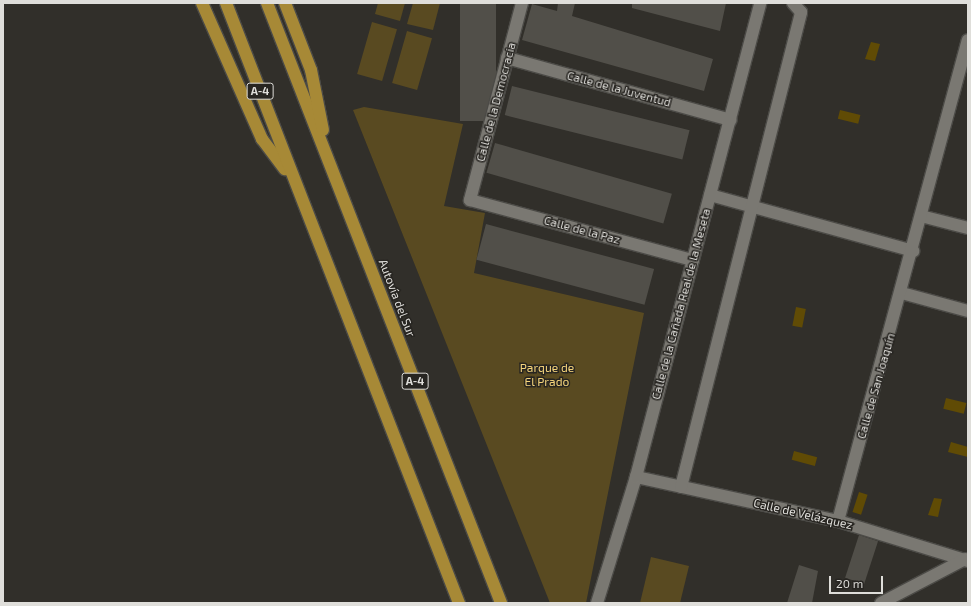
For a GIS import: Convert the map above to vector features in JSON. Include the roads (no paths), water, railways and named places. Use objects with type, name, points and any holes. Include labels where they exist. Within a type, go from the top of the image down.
[{"type":"highway","points":[[202,3],[262,139],[292,179]]},
{"type":"highway","name":"A-4","points":[[226,3],[292,179],[458,603]]},
{"type":"highway","name":"Autovía del Sur","points":[[266,3],[501,603]]},
{"type":"highway","points":[[285,3],[311,70],[328,159]]},
{"type":"street","name":"Calle de la Democracia","points":[[470,200],[522,3]]},
{"type":"street","name":"Calle de la Cañada Real de la Meseta","points":[[597,603],[636,477],[731,120],[760,3]]},
{"type":"street","points":[[681,487],[801,12],[793,3]]},
{"type":"street","name":"Calle de San Joaquín","points":[[838,521],[902,293],[968,40]]},
{"type":"street","name":"Calle de la Juventud","points":[[507,58],[731,120]]},
{"type":"street","points":[[710,195],[913,251]]},
{"type":"street","name":"Calle de la Paz","points":[[470,200],[693,260]]},
{"type":"street","points":[[921,216],[968,228]]},
{"type":"street","points":[[902,293],[968,310]]},
{"type":"street","name":"Calle de Velázquez","points":[[636,477],[838,521],[966,560]]},
{"type":"street","points":[[881,603],[966,560]]},
{"type":"park label","name":"Parque de El Prado","points":[[547,375]]}]
